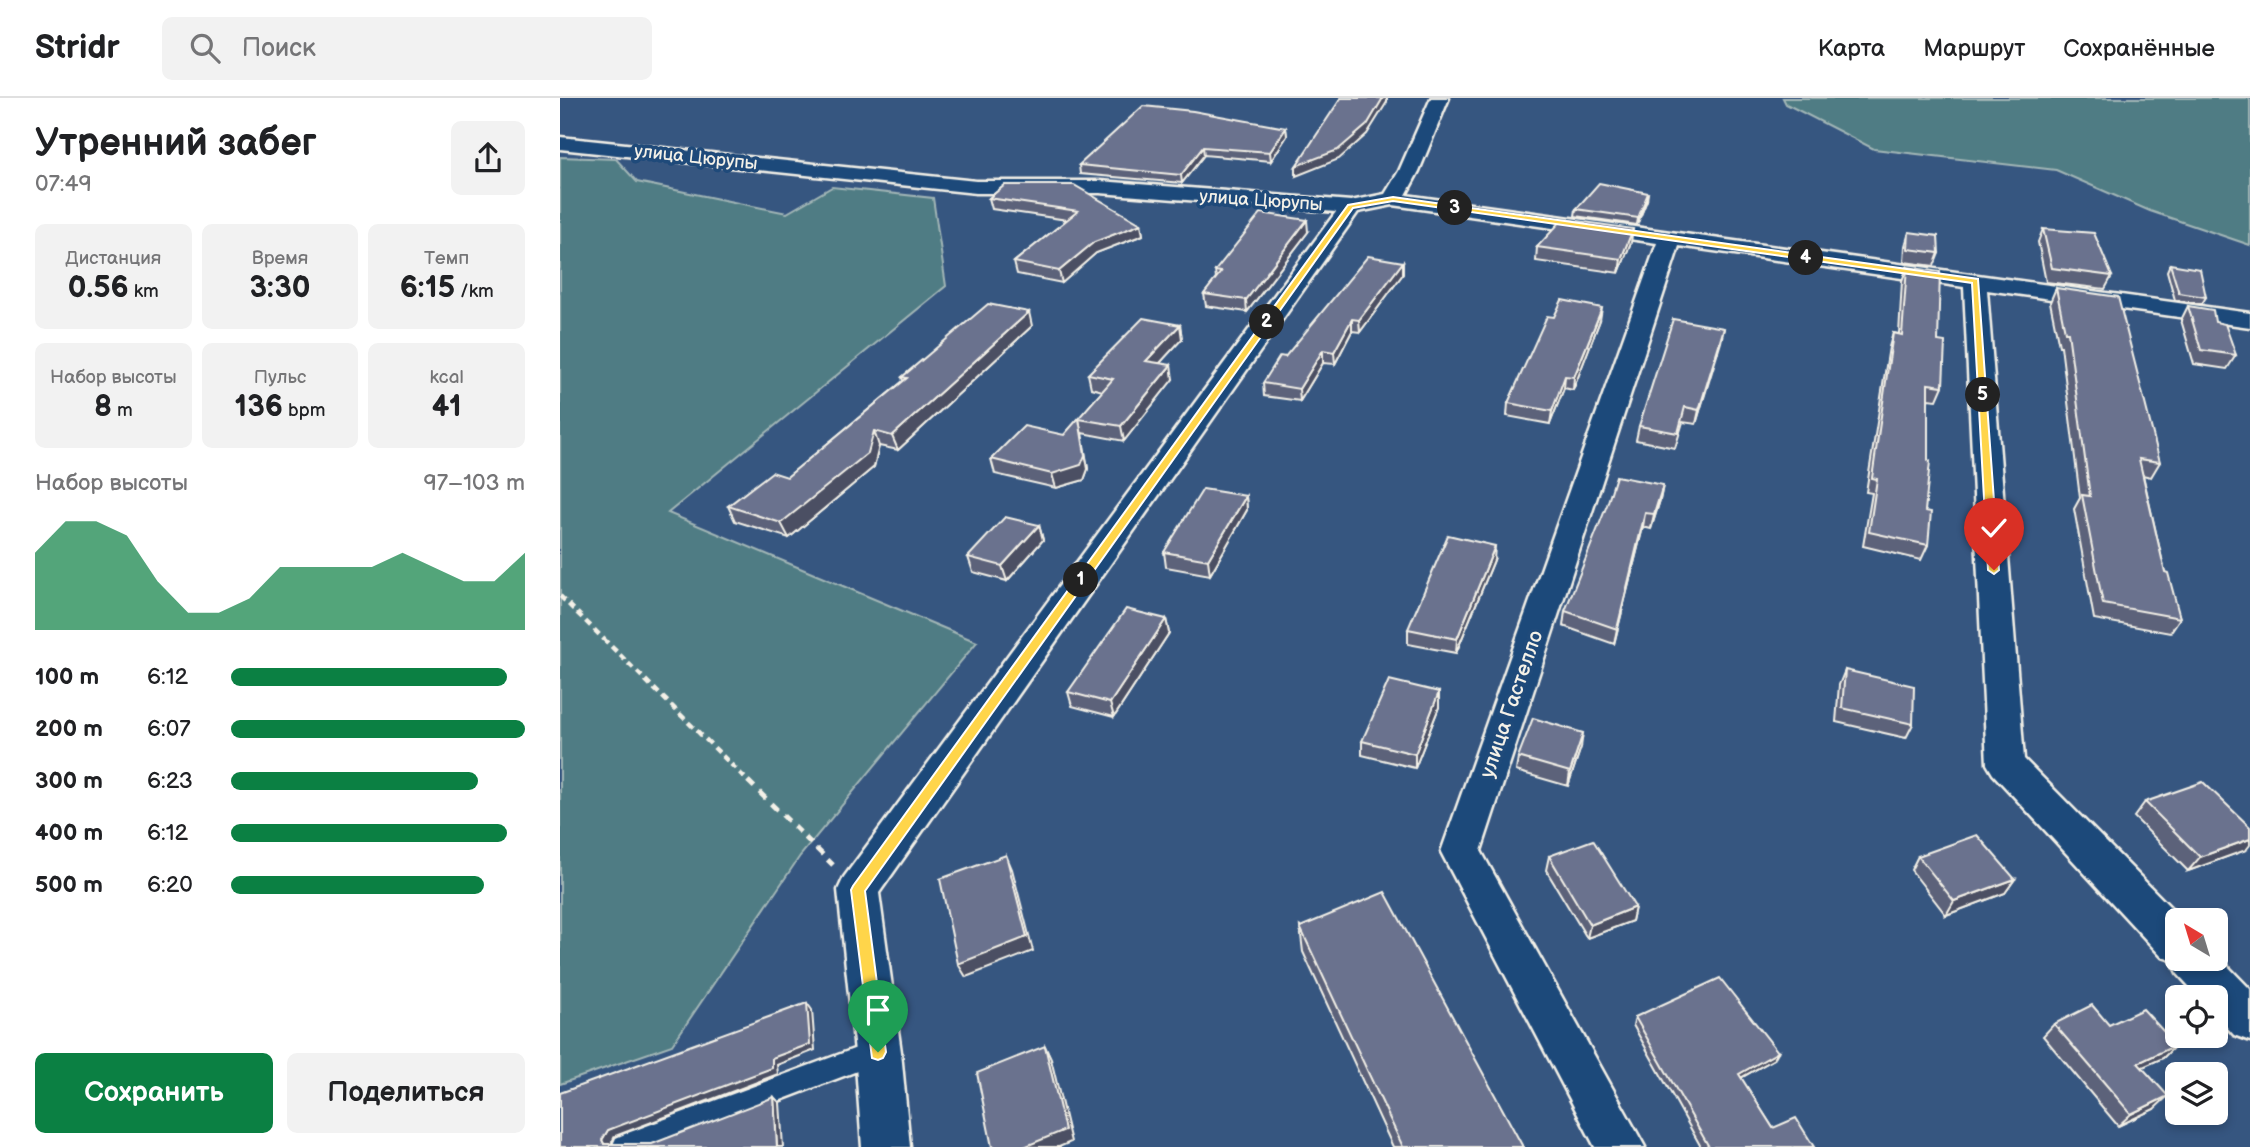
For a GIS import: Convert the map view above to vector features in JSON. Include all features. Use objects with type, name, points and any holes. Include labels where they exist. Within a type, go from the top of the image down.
[{"type":"street","points":[[1393,199],[1409,171],[1440,98]]},
{"type":"street","name":"улица Цюрупы","points":[[560,143],[976,187],[1100,187],[1351,206],[1393,199],[2250,320]]},
{"type":"street","points":[[886,1147],[878,1052],[858,890],[1351,206]]},
{"type":"street","name":"улица Гастелло","points":[[1621,1147],[1461,852],[1670,239]]},
{"type":"street","points":[[1975,281],[2006,764],[2165,930]]},
{"type":"street","points":[[2203,971],[2250,1020]]},
{"type":"lane","points":[[625,1147],[878,1052]]},
{"type":"path","points":[[560,596],[858,890]]},
{"type":"green space","points":[[1783,98],[2248,98],[2250,245],[2150,211],[2056,170],[1874,149],[1786,104]]},
{"type":"green space","points":[[560,157],[616,159],[637,182],[787,213],[832,187],[933,198],[946,286],[668,513],[977,642],[800,856],[672,1045],[560,1084]]},
{"type":"building","points":[[1341,98],[1383,98],[1367,125],[1338,150],[1296,166]]},
{"type":"building","points":[[1143,106],[1193,111],[1286,128],[1270,152],[1203,147],[1181,175],[1079,165]]},
{"type":"building","points":[[1599,183],[1648,193],[1638,218],[1576,209]]},
{"type":"building","points":[[1005,185],[1074,185],[1141,224],[1094,242],[1059,271],[1014,262],[1078,211],[989,198]]},
{"type":"building","points":[[1261,213],[1307,220],[1246,300],[1204,294],[1221,272],[1215,271]]},
{"type":"building","points":[[1563,219],[1633,229],[1621,259],[1537,247]]},
{"type":"building","points":[[2043,229],[2094,233],[2112,276],[2052,268]]},
{"type":"building","points":[[1909,232],[1938,236],[1939,253],[1908,249]]},
{"type":"building","points":[[1368,256],[1403,262],[1359,320],[1352,319],[1334,352],[1323,350],[1299,389],[1263,383],[1280,356],[1285,357]]},
{"type":"building","points":[[2170,264],[2200,269],[2206,297],[2179,293]]},
{"type":"building","points":[[1907,267],[1940,272],[1938,341],[1945,342],[1943,386],[1928,384],[1930,461],[1925,511],[1931,512],[1928,545],[1869,532],[1877,479],[1872,478],[1893,333],[1902,335]]},
{"type":"building","points":[[2056,288],[2118,297],[2160,462],[2139,459],[2165,572],[2168,573],[2180,618],[2103,604],[2082,495],[2090,496],[2068,332],[2065,332]]},
{"type":"building","points":[[1562,300],[1602,308],[1574,377],[1565,376],[1552,411],[1508,403],[1547,316],[1554,317]]},
{"type":"building","points":[[988,304],[1029,312],[892,436],[874,431],[868,453],[781,523],[728,506],[772,472],[787,477],[907,378],[902,377]]},
{"type":"building","points":[[2188,306],[2213,310],[2215,322],[2225,324],[2236,355],[2201,350]]},
{"type":"building","points":[[1143,318],[1180,325],[1146,361],[1171,365],[1121,426],[1079,419],[1085,455],[1081,465],[1052,474],[991,459],[1024,426],[1064,435],[1113,379],[1088,374]]},
{"type":"building","points":[[1673,319],[1724,328],[1699,410],[1685,407],[1678,433],[1639,426]]},
{"type":"building","points":[[1616,476],[1663,485],[1654,514],[1645,513],[1617,629],[1565,611]]},
{"type":"building","points":[[1203,489],[1246,496],[1208,560],[1164,552]]},
{"type":"building","points":[[1005,517],[1039,525],[1002,566],[968,557]]},
{"type":"building","points":[[1448,535],[1495,546],[1457,639],[1408,629]]},
{"type":"building","points":[[1126,609],[1166,619],[1110,703],[1068,692]]},
{"type":"building","points":[[1845,670],[1914,686],[1913,724],[1842,708]]},
{"type":"building","points":[[1389,680],[1439,692],[1415,754],[1362,741]]},
{"type":"building","points":[[1533,718],[1583,733],[1570,772],[1518,757]]},
{"type":"building","points":[[2203,782],[2250,827],[2250,839],[2200,857],[2145,802]]},
{"type":"building","points":[[1977,835],[2015,879],[1954,901],[1918,856]]},
{"type":"building","points":[[1593,840],[1635,907],[1590,925],[1549,856]]},
{"type":"building","points":[[1006,855],[1027,937],[958,964],[940,879]]},
{"type":"building","points":[[1385,892],[1523,1147],[1403,1147],[1300,927]]},
{"type":"building","points":[[1720,978],[1778,1052],[1739,1074],[1773,1128],[1796,1118],[1814,1147],[1709,1147],[1635,1017]]},
{"type":"building","points":[[807,1003],[810,1044],[772,1058],[772,1068],[608,1130],[602,1140],[604,1144],[652,1144],[774,1097],[777,1147],[560,1147],[560,1093]]},
{"type":"building","points":[[2092,1005],[2109,1025],[2143,1009],[2165,1033],[2165,1048],[2170,1048],[2138,1063],[2165,1093],[2165,1097],[2131,1114],[2054,1024]]},
{"type":"building","points":[[1045,1046],[1065,1130],[1024,1147],[992,1147],[977,1073]]},
{"type":"route","points":[[878,1052],[858,890],[1351,206],[1393,199],[1975,281],[1994,570]]}]
